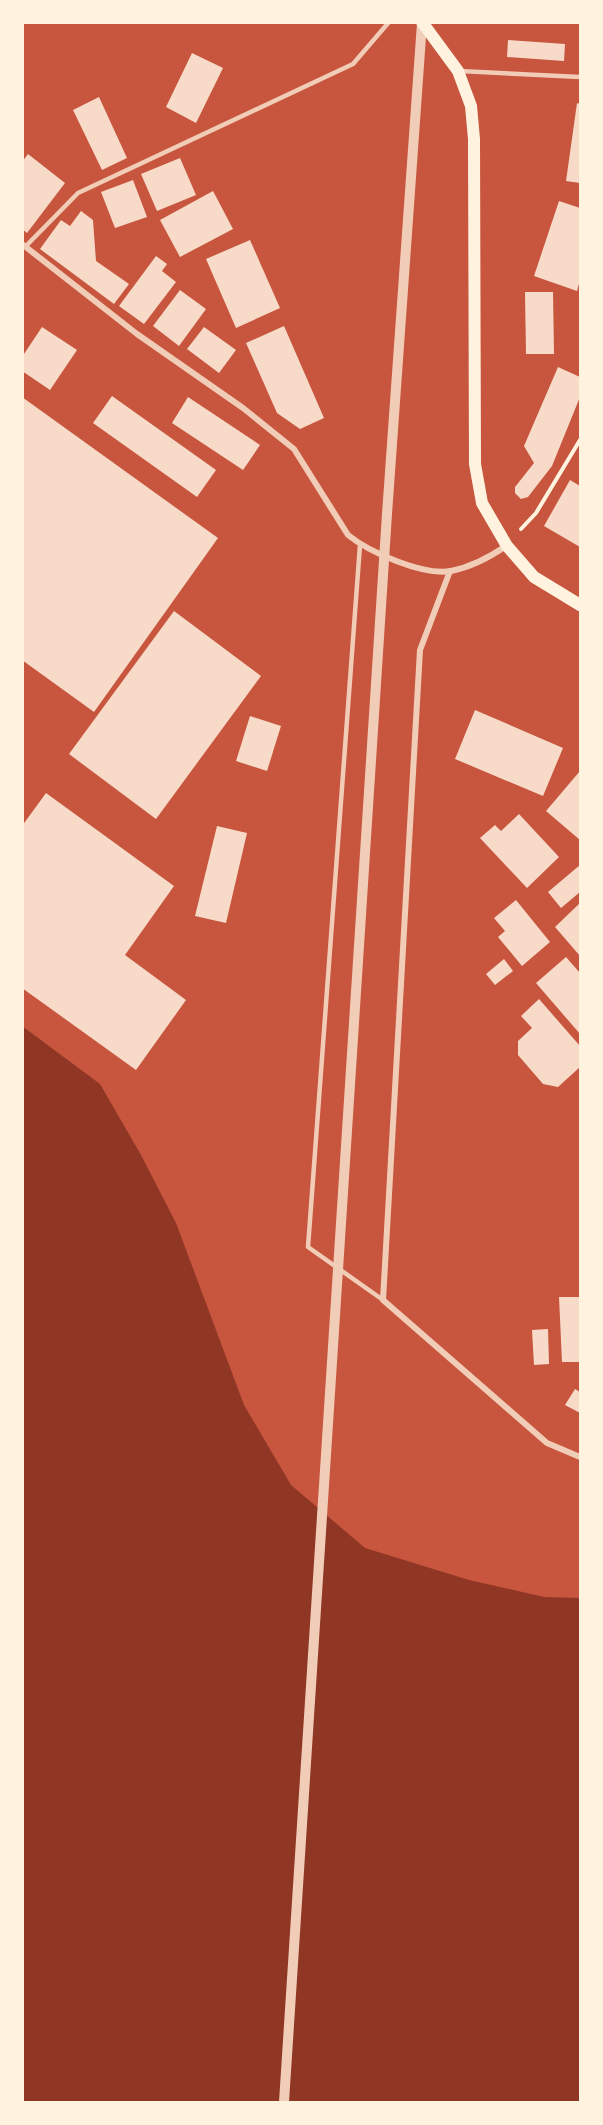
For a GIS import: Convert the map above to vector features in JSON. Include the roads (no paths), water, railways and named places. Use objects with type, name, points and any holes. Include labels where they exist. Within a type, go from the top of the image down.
[{"type":"main road","points":[[422,22],[458,71],[471,106],[474,139],[475,464],[482,503],[507,546],[534,577],[580,605]]},
{"type":"street","points":[[284,2103],[387,514],[422,22]]},
{"type":"street","points":[[24,245],[137,334],[243,408],[294,449],[348,535],[360,545],[413,567],[450,571],[485,560],[507,546]]},
{"type":"street","points":[[450,571],[420,650],[383,1300],[547,1443],[580,1457]]},
{"type":"lane","points":[[24,245],[78,193],[353,64],[388,22]]},
{"type":"lane","points":[[458,71],[580,77]]},
{"type":"lane","points":[[360,545],[308,1247],[383,1300]]}]
